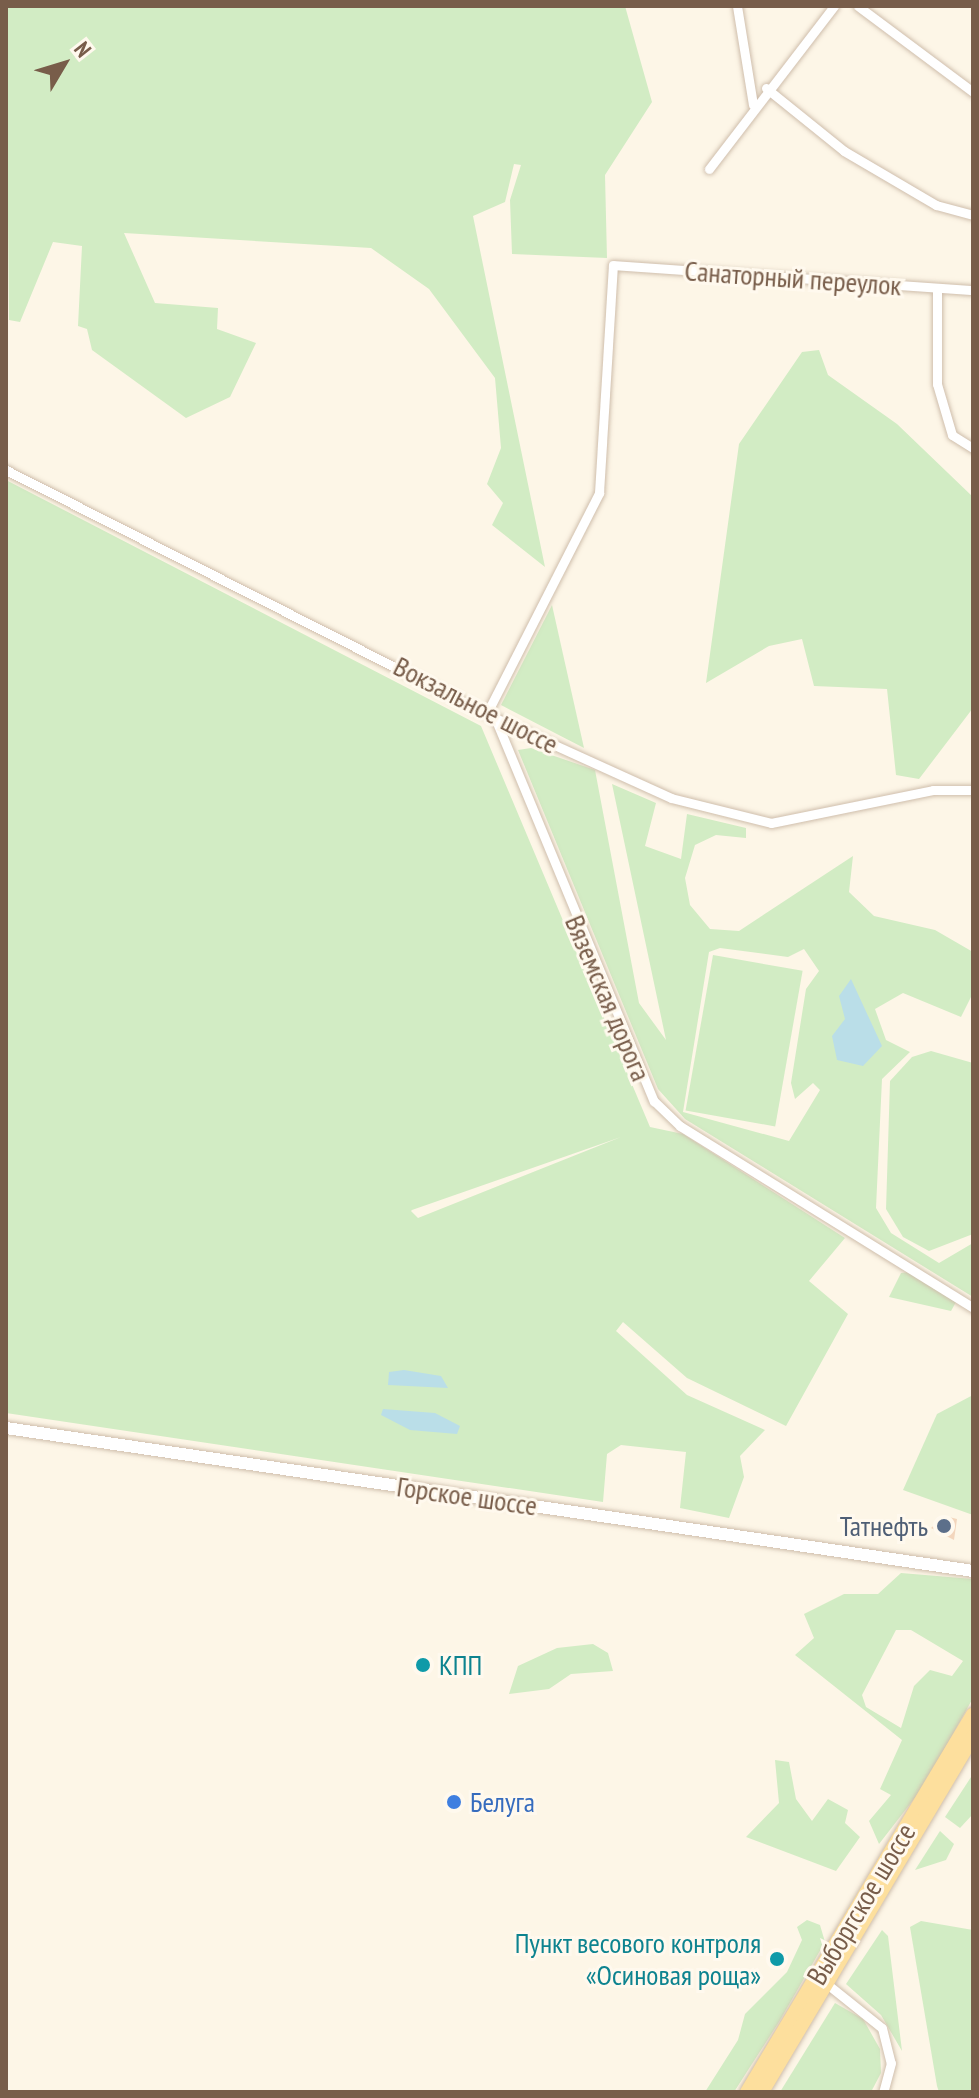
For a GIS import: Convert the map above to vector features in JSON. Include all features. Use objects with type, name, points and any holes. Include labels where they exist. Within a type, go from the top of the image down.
[{"type":"main road","name":"Горское шоссе","points":[[6,1428],[973,1568]]},
{"type":"main road","name":"Выборгское шоссе","points":[[747,2092],[973,1715]]},
{"type":"main road","name":"Выборгское шоссе","points":[[762,2092],[971,1743]]},
{"type":"street","points":[[737,6],[753,106]]},
{"type":"street","points":[[709,169],[766,88],[834,6]]},
{"type":"street","points":[[858,6],[973,92]]},
{"type":"street","points":[[766,88],[844,151],[936,205],[973,215]]},
{"type":"street","name":"Санаторный переулок","points":[[491,716],[599,493],[613,265],[973,290]]},
{"type":"street","points":[[937,288],[937,384],[952,435],[973,448]]},
{"type":"street","name":"Вокзальное шоссе","points":[[6,470],[491,716],[671,798],[771,823],[933,790],[973,790]]},
{"type":"street","name":"Вяземская дорога","points":[[491,716],[654,1101],[680,1126],[973,1308]]},
{"type":"street","points":[[827,1984],[882,2028],[891,2063],[883,2092]]},
{"type":"green space","points":[[6,6],[625,6],[652,102],[605,175],[607,258],[512,254],[510,200],[521,165],[514,164],[505,202],[473,216],[545,567],[492,525],[503,503],[487,484],[501,448],[495,378],[429,289],[371,248],[124,233],[155,303],[218,308],[217,329],[256,343],[230,397],[186,418],[92,350],[87,329],[78,326],[82,246],[53,242],[20,322],[9,320]]},
{"type":"green space","points":[[819,350],[828,375],[897,424],[973,497],[973,708],[919,779],[896,775],[887,689],[814,686],[802,639],[769,646],[706,683],[739,444],[802,352]]},
{"type":"green space","points":[[6,480],[481,726],[650,1127],[683,1134],[845,1238],[809,1281],[848,1314],[786,1426],[687,1378],[623,1322],[616,1331],[687,1395],[765,1430],[740,1456],[744,1477],[729,1518],[680,1508],[686,1452],[621,1445],[607,1454],[603,1502],[6,1413]],"holes":[[[621,1137],[418,1218],[412,1210]]]},
{"type":"green space","points":[[552,605],[584,748],[501,705]]},
{"type":"green space","points":[[531,748],[595,770],[639,1003],[666,1040],[612,784],[656,803],[645,846],[681,859],[687,814],[746,828],[746,838],[716,835],[695,845],[685,878],[690,905],[710,929],[739,931],[853,856],[849,892],[874,916],[935,930],[973,952],[973,993],[961,1017],[903,993],[875,1009],[886,1040],[910,1052],[882,1079],[876,1208],[891,1233],[939,1263],[973,1243],[973,1297],[685,1119],[658,1089],[518,750]],"holes":[[[720,948],[788,957],[804,949],[819,971],[806,989],[791,1083],[795,1099],[813,1083],[820,1090],[789,1141],[683,1112],[709,952]]]},
{"type":"green space","points":[[713,955],[803,971],[775,1126],[686,1111]]},
{"type":"green space","points":[[931,1051],[973,1063],[973,1234],[929,1251],[903,1237],[886,1209],[890,1081],[912,1057]]},
{"type":"green space","points":[[909,1272],[956,1302],[951,1311],[889,1297],[901,1273]]},
{"type":"green space","points":[[973,1395],[973,1515],[903,1490],[937,1414]]},
{"type":"green space","points":[[901,1573],[973,1579],[973,1698],[924,1786],[879,1844],[869,1821],[891,1795],[880,1789],[902,1740],[795,1655],[814,1638],[804,1614],[844,1594],[878,1594]],"holes":[[[896,1630],[911,1630],[963,1661],[952,1676],[930,1670],[914,1686],[901,1728],[866,1707],[862,1695]]]},
{"type":"green space","points":[[593,1644],[608,1653],[613,1671],[571,1674],[549,1689],[509,1694],[518,1666],[557,1648]]},
{"type":"green space","points":[[775,1760],[789,1762],[796,1799],[812,1821],[828,1799],[848,1810],[845,1823],[860,1837],[836,1871],[746,1837],[779,1803]]},
{"type":"green space","points":[[973,1774],[973,1814],[960,1828],[945,1817]]},
{"type":"green space","points":[[940,1831],[954,1844],[946,1860],[915,1870]]},
{"type":"green space","points":[[807,1920],[820,1925],[825,1942],[779,2022],[734,2092],[705,2092],[738,2040],[745,2014],[787,1972],[802,1940],[797,1927]]},
{"type":"green space","points":[[921,1921],[973,1930],[973,2092],[939,2092],[937,2086],[910,1927]]},
{"type":"green space","points":[[882,1930],[888,1936],[902,2051],[881,2015],[846,1984]]},
{"type":"green space","points":[[835,2003],[863,2019],[880,2049],[881,2073],[871,2092],[780,2092]]},
{"type":"water","points":[[851,979],[882,1046],[863,1066],[837,1060],[832,1036],[845,1019],[839,996]]},
{"type":"water","points":[[404,1370],[441,1376],[448,1388],[388,1385],[389,1372]]},
{"type":"water","points":[[383,1409],[435,1413],[460,1426],[457,1434],[410,1430],[381,1415]]},
{"type":"building","name":"Татнефть","points":[[945,1516],[957,1519],[954,1540],[931,1528]]},
{"type":"place","name":"Татнефть","points":[[944,1526]]},
{"type":"place","name":"КПП","points":[[423,1665]]},
{"type":"place","name":"Белуга","points":[[454,1802]]},
{"type":"place","name":"Пункт весового контроля «Осиновая роща»","points":[[777,1959]]}]
